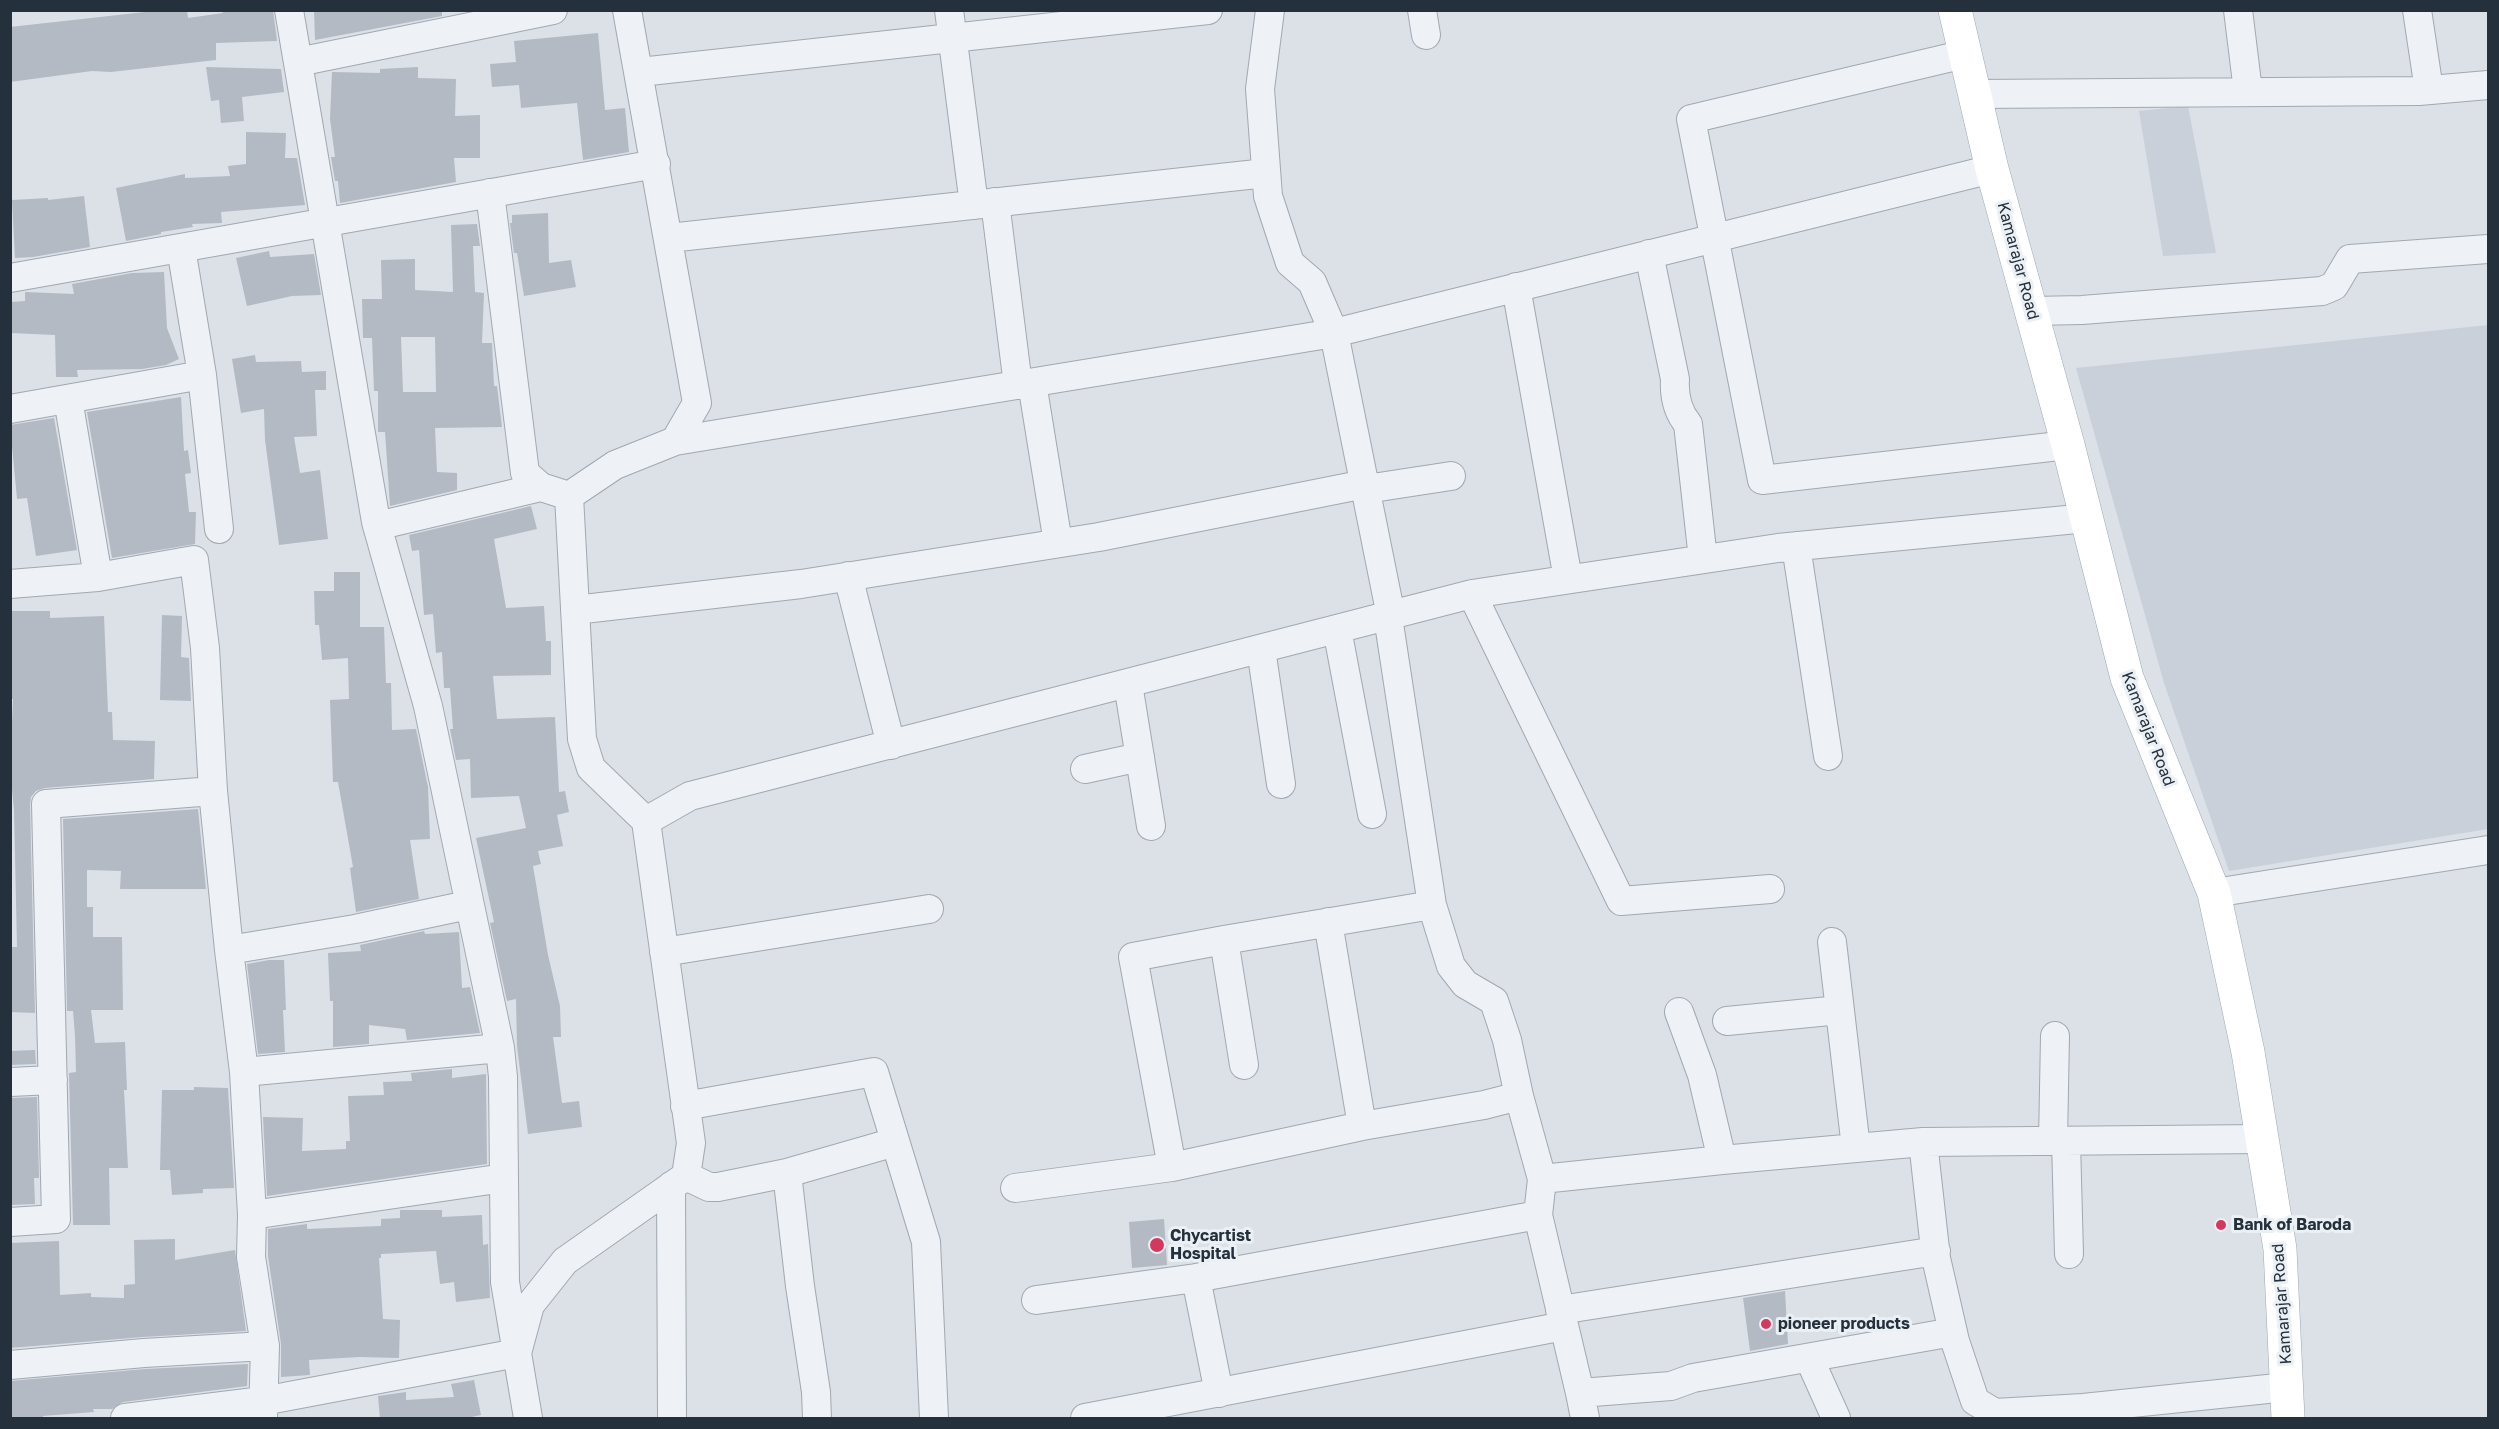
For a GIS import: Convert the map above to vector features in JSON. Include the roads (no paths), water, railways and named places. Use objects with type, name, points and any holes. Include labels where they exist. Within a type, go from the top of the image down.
[{"type":"main road","name":"Kamarajar Road","points":[[1955,10],[1992,169],[2068,445],[2127,678],[2214,893],[2248,1052],[2280,1249],[2287,1403]]},
{"type":"street","points":[[289,10],[377,526],[428,706],[500,1048],[503,1077],[505,1282],[528,1419]]},
{"type":"street","points":[[298,62],[553,10]]},
{"type":"street","points":[[627,10],[640,72],[697,403],[675,441]]},
{"type":"street","points":[[949,10],[952,39],[985,203],[1059,543]]},
{"type":"street","points":[[640,72],[1208,10]]},
{"type":"street","points":[[1270,10],[1260,89],[1268,196],[1290,263],[1312,282],[1334,333],[1389,616],[1432,905],[1451,966],[1465,984],[1494,1001],[1507,1040],[1519,1096],[1542,1179],[1538,1215],[1582,1406],[1671,1386],[1693,1378],[1953,1332]]},
{"type":"street","points":[[2238,10],[2248,91]]},
{"type":"street","points":[[2417,10],[2429,90]]},
{"type":"street","points":[[1965,54],[1691,119],[1762,480],[2068,445]]},
{"type":"street","points":[[1975,94],[2429,90],[2488,85]]},
{"type":"street","points":[[10,279],[656,164]]},
{"type":"street","points":[[569,496],[615,465],[675,441],[1334,333],[1992,169]]},
{"type":"street","points":[[669,238],[1266,173]]},
{"type":"street","points":[[490,193],[525,472],[541,487],[569,496]]},
{"type":"street","points":[[181,248],[202,375],[219,529]]},
{"type":"street","points":[[2032,310],[2082,310],[2322,291],[2334,286],[2350,259],[2488,249]]},
{"type":"street","points":[[1649,254],[1675,379],[1674,392],[1680,415],[1688,424],[1703,559]]},
{"type":"street","points":[[1516,287],[1568,579]]},
{"type":"street","points":[[10,409],[202,375]]},
{"type":"street","points":[[68,399],[98,577]]},
{"type":"street","points":[[575,610],[848,576],[1059,543],[1365,487],[1451,476]]},
{"type":"street","points":[[377,526],[541,487]]},
{"type":"street","points":[[569,496],[582,739],[591,768],[646,821],[691,1143],[678,1181],[672,1419]]},
{"type":"street","points":[[646,821],[690,796],[1472,594],[1796,546],[2087,518]]},
{"type":"street","points":[[1796,546],[1828,756]]},
{"type":"street","points":[[10,584],[98,577],[194,560],[205,648],[213,791],[244,1072],[252,1215],[251,1257],[265,1346],[263,1410]]},
{"type":"street","points":[[848,576],[891,745]]},
{"type":"street","points":[[1472,594],[1621,901],[1770,889]]},
{"type":"street","points":[[1337,629],[1372,814]]},
{"type":"street","points":[[1261,649],[1281,784]]},
{"type":"street","points":[[1128,684],[1151,826]]},
{"type":"street","points":[[1085,769],[1140,757]]},
{"type":"street","points":[[10,1221],[56,1219],[46,804],[213,791]]},
{"type":"street","points":[[2214,893],[2488,850]]},
{"type":"street","points":[[229,950],[356,929],[468,904]]},
{"type":"street","points":[[1172,1167],[1133,957],[1432,905]]},
{"type":"street","points":[[664,952],[929,909]]},
{"type":"street","points":[[1328,922],[1362,1126]]},
{"type":"street","points":[[1224,940],[1244,1065]]},
{"type":"street","points":[[1832,942],[1857,1148]]},
{"type":"street","points":[[1727,1021],[1840,1010]]},
{"type":"street","points":[[1679,1012],[1702,1075],[1722,1160]]},
{"type":"street","points":[[2055,1036],[2059,1141],[2069,1254]]},
{"type":"street","points":[[244,1072],[500,1048]]},
{"type":"street","points":[[685,1106],[874,1072],[926,1242],[934,1419]]},
{"type":"street","points":[[10,1082],[53,1080]]},
{"type":"street","points":[[1015,1188],[1172,1167],[1362,1126],[1484,1105],[1519,1096]]},
{"type":"street","points":[[1542,1179],[1923,1142],[2262,1139]]},
{"type":"street","points":[[517,1353],[530,1305],[565,1261],[678,1181],[718,1187],[787,1173],[895,1142]]},
{"type":"street","points":[[1923,1142],[1935,1251],[1953,1332],[1975,1401],[1995,1413],[2083,1408],[2287,1403]]},
{"type":"street","points":[[787,1173],[800,1286],[816,1392],[817,1419]]},
{"type":"street","points":[[252,1215],[504,1178]]},
{"type":"street","points":[[1036,1300],[1196,1278],[1538,1215]]},
{"type":"street","points":[[1085,1419],[1219,1393],[1562,1318],[1935,1251]]},
{"type":"street","points":[[1196,1278],[1219,1393]]},
{"type":"street","points":[[10,1365],[144,1353],[265,1346]]},
{"type":"street","points":[[125,1419],[263,1410],[517,1353]]},
{"type":"street","points":[[1809,1358],[1836,1419]]},
{"type":"place","name":"Bank of Baroda","points":[[2221,1225]]},
{"type":"place","name":"Chycartist Hospital","points":[[1157,1245]]},
{"type":"place","name":"pioneer products","points":[[1766,1324]]}]
